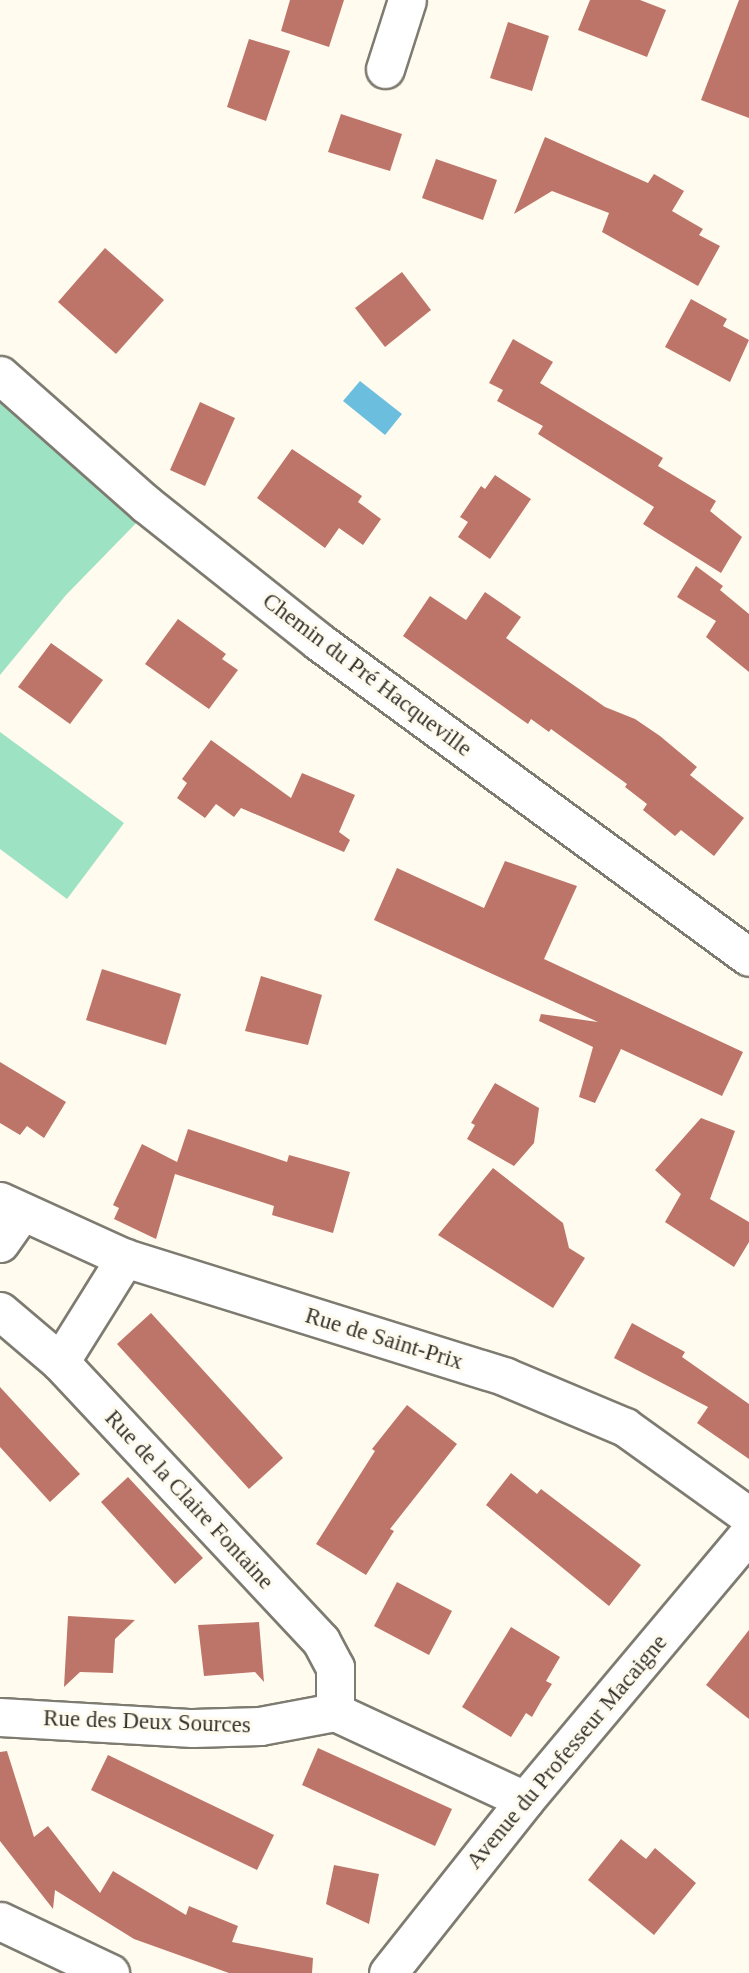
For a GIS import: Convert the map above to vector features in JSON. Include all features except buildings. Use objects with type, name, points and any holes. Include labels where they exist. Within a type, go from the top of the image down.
[{"type":"street","points":[[385,69],[407,0]]},
{"type":"street","name":"Chemin du Pré Hacqueville","points":[[0,375],[146,504],[318,641],[749,957]]},
{"type":"street","points":[[0,1243],[11,1206]]},
{"type":"street","name":"Rue de Saint-Prix","points":[[11,1206],[125,1258],[506,1377],[625,1427],[749,1516]]},
{"type":"street","points":[[60,1362],[125,1258]]},
{"type":"street","name":"Rue de la Claire Fontaine","points":[[0,1311],[60,1362],[321,1641],[335,1667],[335,1712]]},
{"type":"street","name":"Avenue du Professeur Macaigne","points":[[388,1973],[525,1800],[749,1533]]},
{"type":"street","points":[[335,1712],[525,1800]]},
{"type":"street","name":"Rue des Deux Sources","points":[[0,1717],[193,1728],[260,1726],[335,1712]]},
{"type":"street","points":[[0,1921],[110,1973]]},
{"type":"green space","points":[[0,391],[144,515],[66,595],[0,675]]},
{"type":"green space","points":[[0,732],[124,823],[67,899],[0,849]]},
{"type":"water","points":[[360,381],[402,414],[385,435],[343,401]]}]
